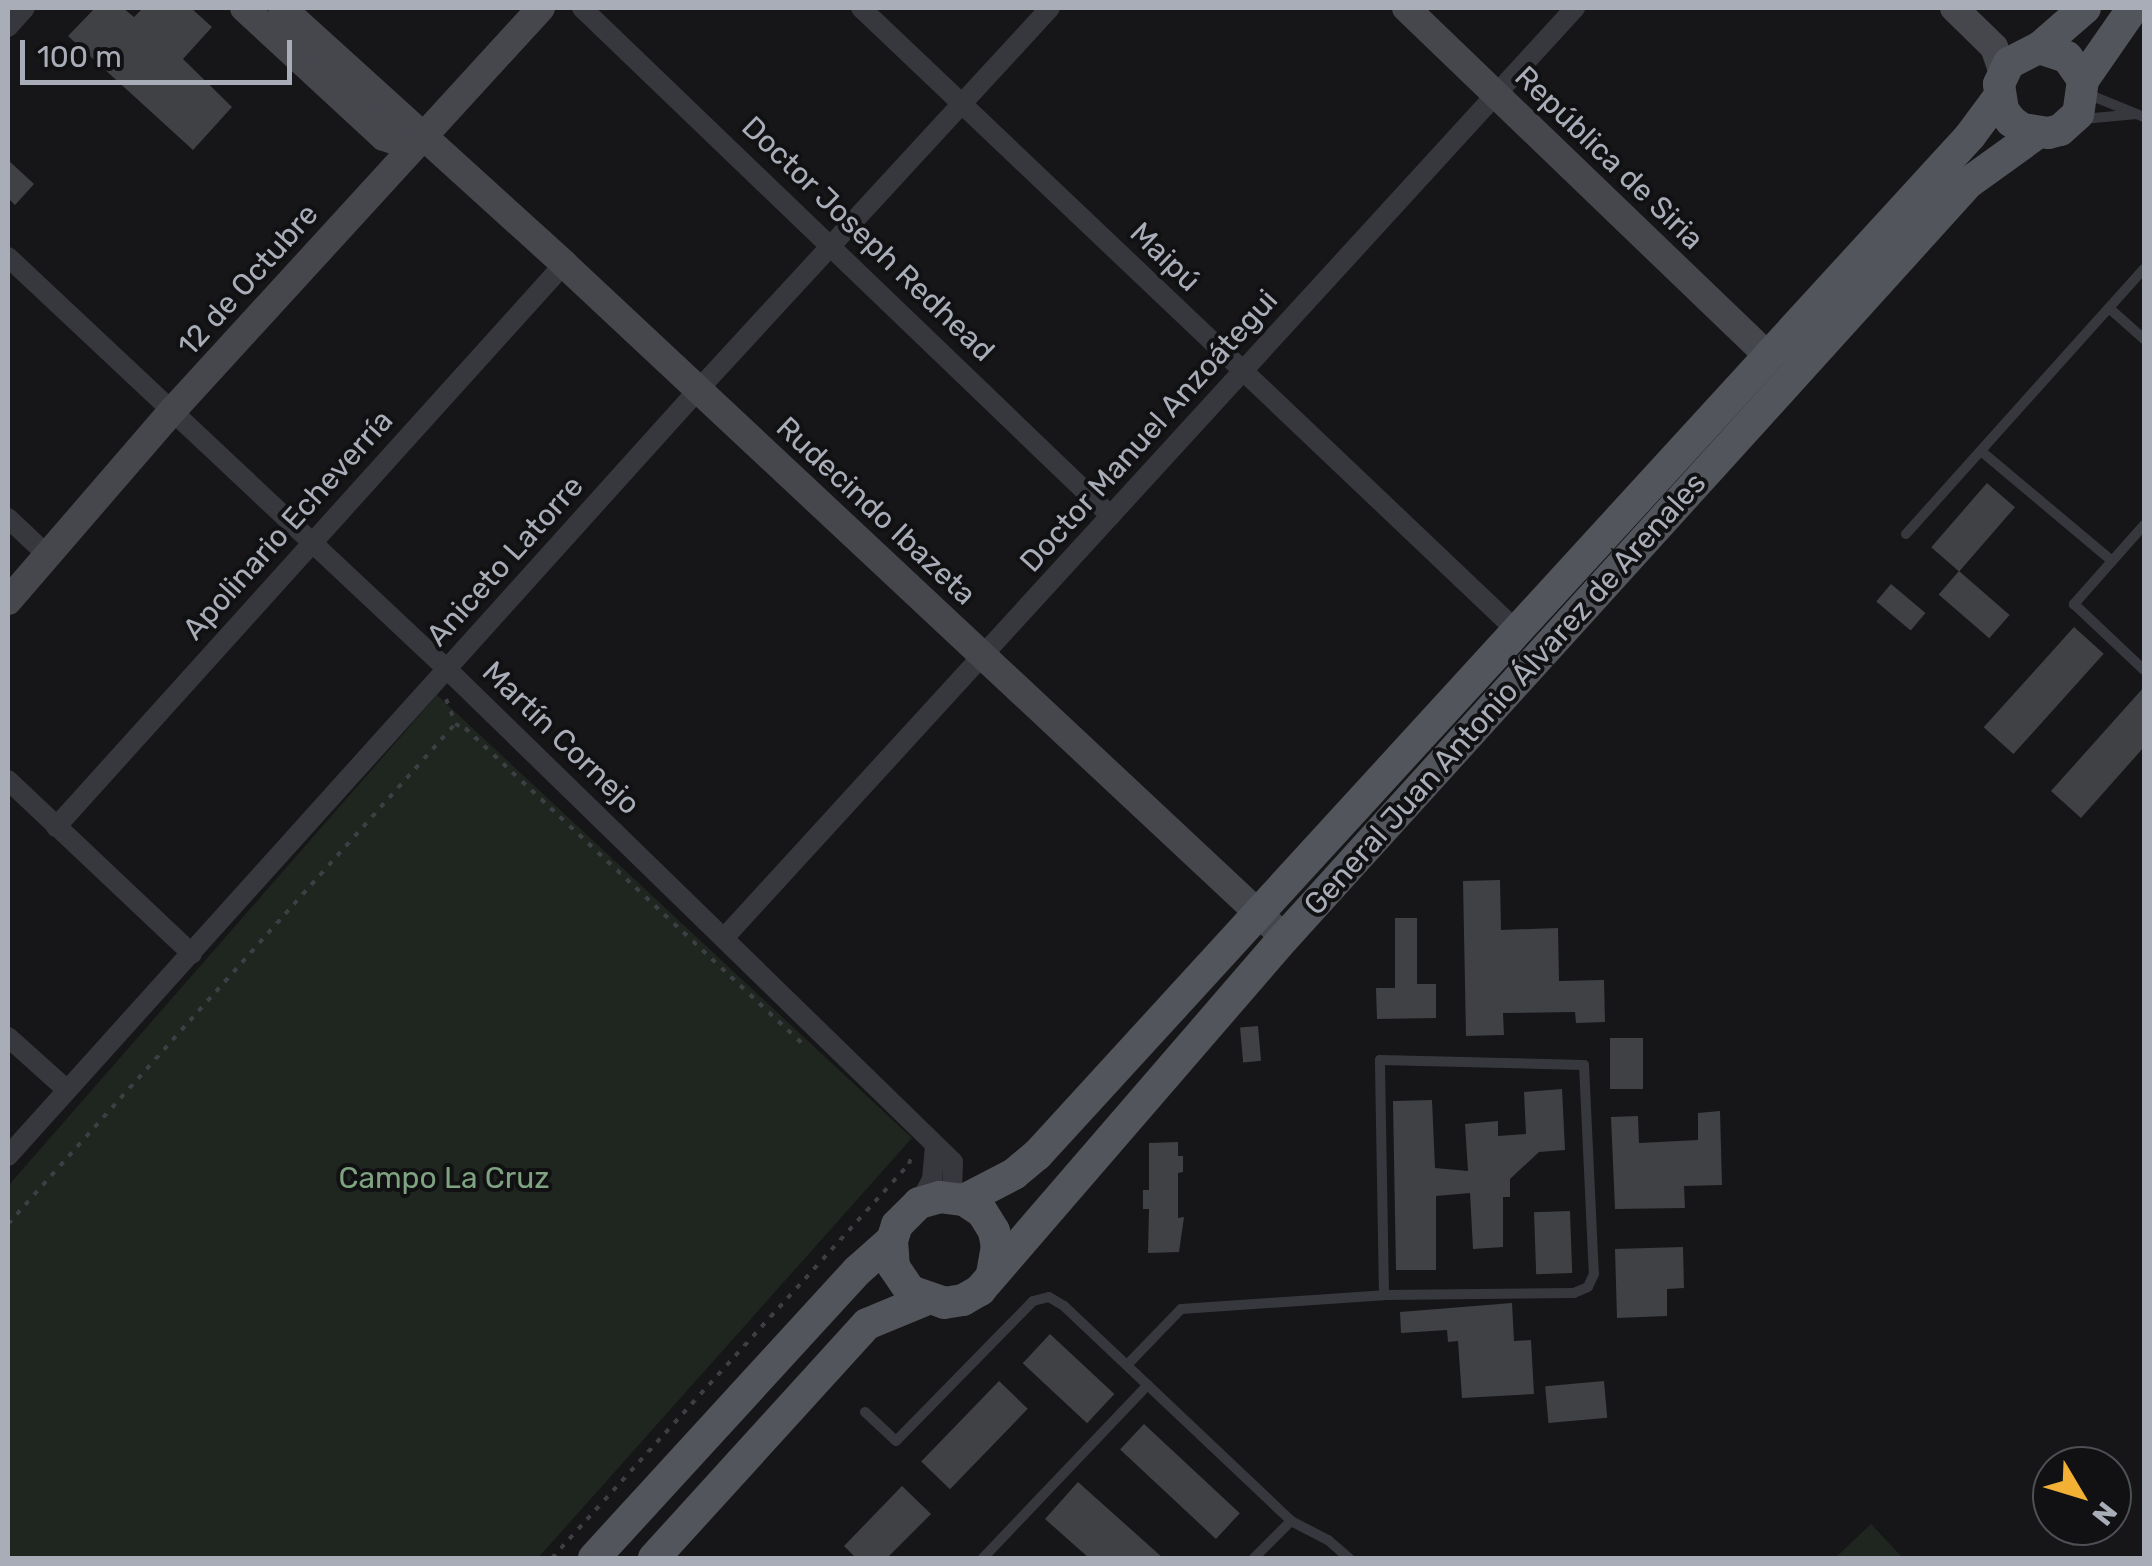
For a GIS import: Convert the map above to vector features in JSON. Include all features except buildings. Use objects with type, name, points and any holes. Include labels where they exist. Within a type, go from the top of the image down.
[{"type":"main road","name":"General Juan Antonio Álvarez de Arenales","points":[[919,1203],[958,1199],[1014,1174],[1036,1155],[1970,136],[1999,72],[2018,56],[2039,48],[2085,8]]},
{"type":"main road","points":[[2079,98],[2132,8]]},
{"type":"main road","points":[[2039,48],[2067,56],[2079,98]]},
{"type":"main road","points":[[1999,72],[2011,122],[2036,134]]},
{"type":"main road","name":"General Juan Antonio Álvarez de Arenales","points":[[654,1558],[867,1324],[925,1300],[944,1304],[963,1300],[980,1290],[1284,938],[1968,183],[2036,134],[2060,130],[2079,98]]},
{"type":"main road","points":[[958,1199],[982,1212],[994,1231],[997,1247],[992,1274]]},
{"type":"main road","points":[[594,1558],[858,1271],[892,1240],[897,1225],[919,1203]]},
{"type":"main road","points":[[892,1240],[900,1279],[925,1300]]},
{"type":"street","points":[[8,27],[25,8]]},
{"type":"street","points":[[244,8],[384,137],[402,143],[421,136]]},
{"type":"street","name":"Rudecindo Ibazeta","points":[[282,8],[564,264],[1284,938]]},
{"type":"street","name":"12 de Octubre","points":[[8,601],[173,410],[541,8]]},
{"type":"street","name":"Doctor Joseph Redhead","points":[[582,8],[1111,516]]},
{"type":"street","name":"Maipú","points":[[861,8],[1516,631]]},
{"type":"street","name":"Aniceto Latorre","points":[[8,1156],[698,390],[1050,8]]},
{"type":"street","name":"República de Siria","points":[[1406,8],[1767,355]]},
{"type":"street","name":"Doctor Manuel Anzoátegui","points":[[724,938],[1575,8]]},
{"type":"street","points":[[1954,8],[1999,72]]},
{"type":"street","name":"Martín Cornejo","points":[[8,257],[173,410],[443,675],[724,938],[934,1145],[956,1167],[958,1199]]},
{"type":"street","name":"Apolinario Echeverría","points":[[56,827],[564,264]]},
{"type":"street","points":[[8,518],[48,556]]},
{"type":"street","points":[[8,780],[192,954]]},
{"type":"street","points":[[8,1037],[67,1090]]},
{"type":"street","points":[[919,1203],[937,1162],[934,1145]]},
{"type":"lane","points":[[2079,98],[2141,116]]},
{"type":"lane","points":[[2079,98],[2141,116]]},
{"type":"lane","points":[[1906,534],[2144,269]]},
{"type":"lane","points":[[2109,308],[2144,339]]},
{"type":"lane","points":[[1981,451],[2112,561]]},
{"type":"lane","points":[[2144,525],[2074,604],[2144,670]]},
{"type":"lane","points":[[1127,1365],[1180,1309],[1384,1295],[1574,1293],[1588,1287],[1594,1274],[1584,1065],[1380,1060],[1384,1295]]},
{"type":"lane","points":[[865,1412],[896,1441],[1033,1301],[1049,1297],[1127,1365],[1291,1521],[1328,1540],[1349,1558]]},
{"type":"lane","points":[[983,1558],[1148,1386]]},
{"type":"lane","points":[[1254,1558],[1291,1521]]},
{"type":"path","points":[[443,675],[456,724]]},
{"type":"path","points":[[456,724],[465,728],[811,1052]]},
{"type":"path","points":[[8,1224],[456,724]]},
{"type":"path","points":[[552,1558],[909,1164],[912,1147]]},
{"type":"green space","name":"Campo La Cruz","points":[[437,695],[912,1138],[538,1558],[8,1558],[8,1186]]},
{"type":"green space","points":[[1871,1524],[1903,1558],[1835,1558]]}]
